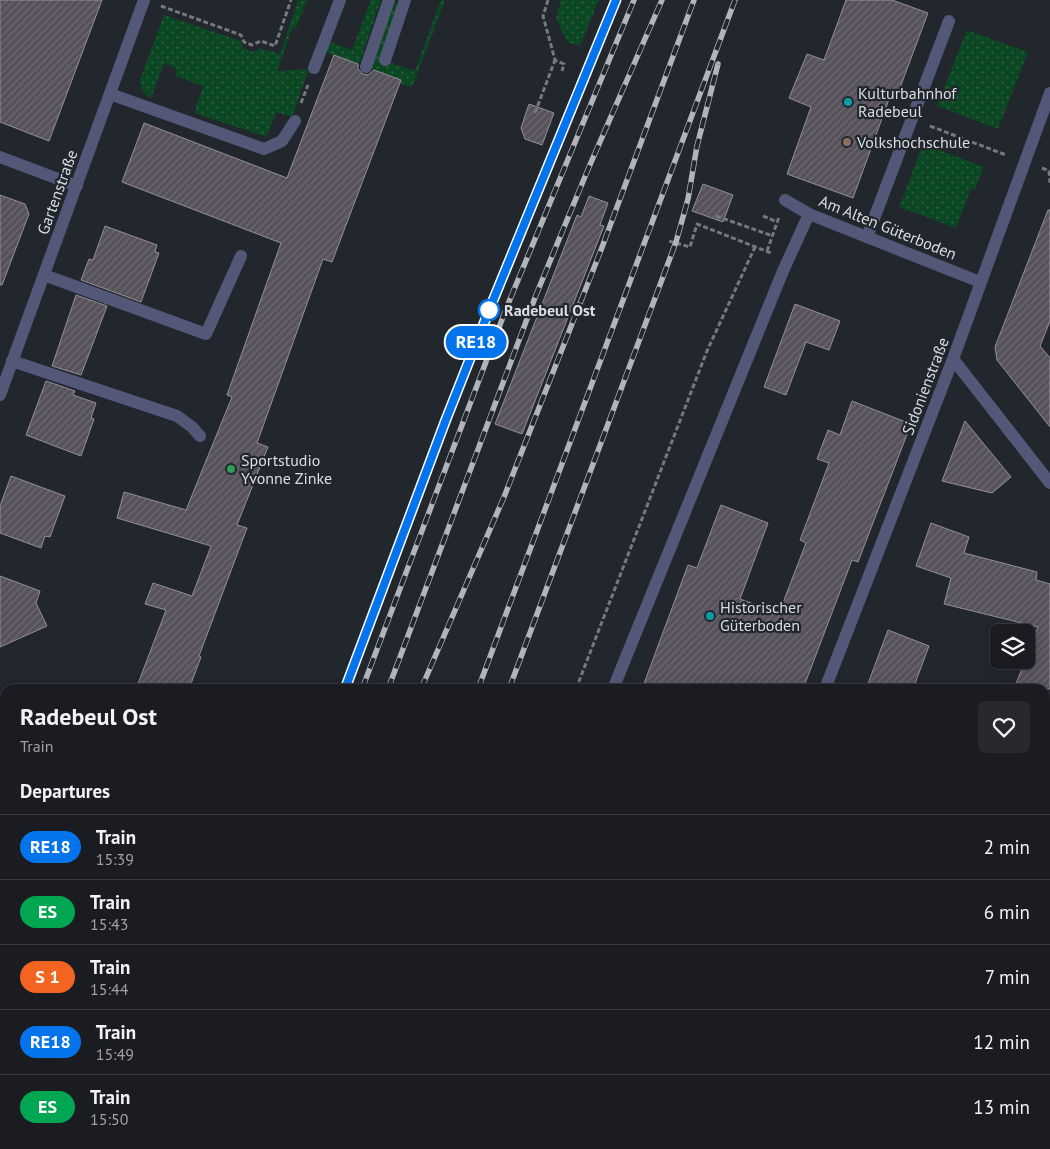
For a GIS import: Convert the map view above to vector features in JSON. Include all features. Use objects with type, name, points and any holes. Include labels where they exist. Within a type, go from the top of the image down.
[{"type":"street","name":"Gartenstraße","points":[[0,395],[144,0]]},
{"type":"street","points":[[314,68],[340,0]]},
{"type":"street","points":[[366,67],[390,0]]},
{"type":"street","points":[[385,60],[405,0]]},
{"type":"street","points":[[866,237],[949,20]]},
{"type":"street","name":"Sidonienstraße","points":[[827,684],[953,359],[1050,93]]},
{"type":"street","points":[[110,94],[264,149],[282,141],[295,121]]},
{"type":"street","points":[[0,157],[77,186]]},
{"type":"street","name":"Am Alten Güterboden","points":[[785,200],[809,214],[980,282]]},
{"type":"street","points":[[615,684],[789,258],[809,214]]},
{"type":"street","points":[[44,275],[206,334],[241,256]]},
{"type":"street","points":[[953,359],[1050,483]]},
{"type":"street","points":[[12,361],[177,416],[192,427],[200,436]]},
{"type":"path","points":[[144,0],[241,35],[244,42],[252,45],[261,41],[275,46],[291,0]]},
{"type":"path","points":[[535,113],[555,60],[543,16],[548,0]]},
{"type":"path","points":[[555,60],[564,64],[562,71]]},
{"type":"path","points":[[295,121],[314,68]]},
{"type":"path","points":[[934,128],[988,148]]},
{"type":"path","points":[[767,251],[785,200]]},
{"type":"path","points":[[716,216],[773,236]]},
{"type":"path","points":[[763,216],[777,222]]},
{"type":"path","points":[[669,241],[690,247],[697,224],[789,258]]},
{"type":"path","points":[[578,684],[707,351],[755,247]]},
{"type":"green space","points":[[298,0],[307,0],[296,28],[292,29],[277,71],[308,69],[308,72],[292,117],[276,112],[267,137],[194,113],[203,86],[175,76],[177,69],[164,63],[151,98],[142,90],[140,79],[164,15],[241,41],[243,48],[254,52],[260,48],[280,54]]},
{"type":"green space","points":[[371,0],[381,0],[359,64],[325,53],[330,42],[352,50]]},
{"type":"green space","points":[[441,0],[445,0],[412,87],[399,83],[400,80],[371,69],[394,1],[400,4],[380,59],[415,71]]},
{"type":"green space","points":[[561,0],[599,0],[580,46],[567,42],[556,18]]},
{"type":"green space","points":[[967,30],[1028,52],[998,129],[937,106]]},
{"type":"green space","points":[[923,144],[984,167],[975,190],[971,189],[956,228],[899,207]]},
{"type":"building","points":[[0,0],[102,0],[49,141],[0,122]]},
{"type":"building","name":"Kulturbahnhof Radebeul","points":[[846,0],[892,0],[928,13],[898,93],[892,91],[853,198],[787,174],[811,107],[789,98],[807,54],[824,60]]},
{"type":"building","points":[[334,55],[358,64],[358,69],[363,74],[368,75],[374,70],[401,80],[332,262],[323,259],[257,443],[268,447],[237,525],[247,528],[199,656],[201,657],[191,684],[138,684],[166,610],[145,604],[153,583],[192,596],[211,546],[117,518],[124,492],[186,510],[232,397],[227,395],[281,243],[122,182],[144,123],[287,178]]},
{"type":"building","points":[[529,104],[554,113],[542,145],[525,139],[521,128]]},
{"type":"building","points":[[703,184],[733,195],[723,222],[692,211]]},
{"type":"building","points":[[0,195],[25,204],[29,214],[2,285],[0,285]]},
{"type":"building","points":[[589,196],[608,203],[600,225],[604,226],[522,434],[495,424],[577,215],[581,217]]},
{"type":"building","points":[[1048,210],[1050,210],[1050,321],[1040,346],[1050,358],[1050,427],[997,360],[995,347]]},
{"type":"building","points":[[105,226],[157,245],[155,252],[159,253],[141,302],[81,280],[89,259],[93,260]]},
{"type":"building","points":[[76,295],[107,306],[81,375],[52,366]]},
{"type":"building","points":[[795,304],[840,321],[829,350],[806,342],[786,395],[764,387]]},
{"type":"building","points":[[46,381],[75,391],[73,395],[96,403],[91,418],[94,419],[81,456],[26,435]]},
{"type":"building","points":[[852,401],[911,424],[858,562],[852,560],[805,684],[644,684],[688,565],[697,568],[721,505],[768,523],[740,599],[779,613],[806,543],[800,540],[829,463],[817,459],[828,430],[840,435]]},
{"type":"building","points":[[965,421],[1011,477],[992,493],[942,481]]},
{"type":"building","points":[[11,476],[65,496],[50,537],[45,536],[41,548],[0,533],[0,506]]},
{"type":"building","points":[[931,523],[969,537],[964,553],[1037,572],[1036,580],[1050,584],[1050,684],[1016,684],[1022,669],[1035,669],[1035,635],[1038,627],[1035,626],[1035,624],[1026,624],[944,604],[951,578],[916,566]]},
{"type":"building","points":[[0,576],[40,591],[36,603],[47,626],[0,647]]},
{"type":"building","points":[[888,630],[929,646],[915,684],[868,684]]},
{"type":"railway","points":[[347,684],[445,422],[616,0]]},
{"type":"railway","points":[[364,684],[506,309],[634,0]]},
{"type":"railway","points":[[390,684],[536,295],[589,167],[662,0]]},
{"type":"railway","points":[[423,684],[504,497],[601,250],[694,0]]},
{"type":"railway","points":[[480,684],[735,0]]},
{"type":"railway","points":[[511,684],[676,242],[688,199],[697,146],[718,64]]},
{"type":"train","name":"RE18","points":[[347,684],[445,422],[538,187],[616,0]]},
{"type":"place","name":"Kulturbahnhof Radebeul","points":[[848,102]]},
{"type":"place","name":"Volkshochschule","points":[[847,142]]},
{"type":"place","name":"Radebeul Ost","points":[[489,310]]},
{"type":"place","name":"Sportstudio Yvonne Zinke","points":[[231,469]]},
{"type":"place","name":"Historischer Güterboden","points":[[710,616]]}]
